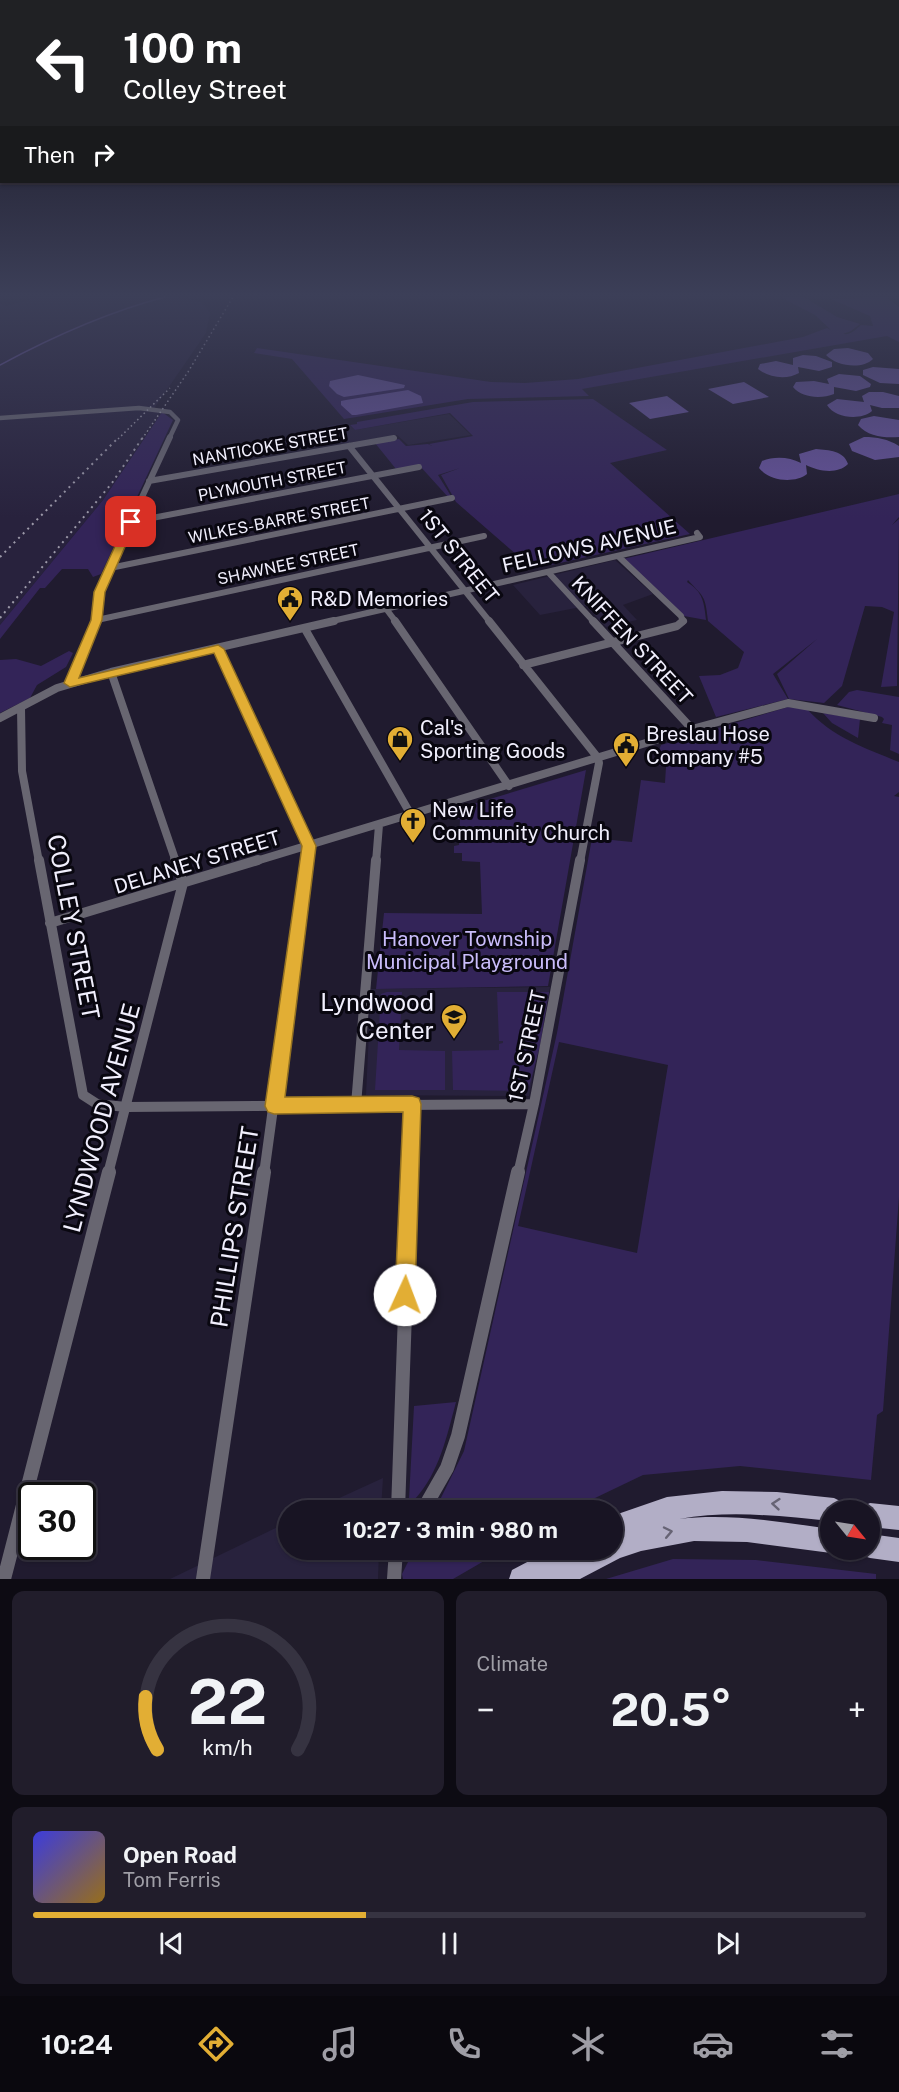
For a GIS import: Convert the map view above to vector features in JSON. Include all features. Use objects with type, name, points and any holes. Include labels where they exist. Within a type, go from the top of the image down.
[{"type":"main road","points":[[623,1523],[669,1508],[700,1503],[746,1502],[820,1509]]},
{"type":"main road","points":[[880,1516],[898,1518]]},
{"type":"main road","points":[[623,1545],[674,1530],[710,1527],[820,1540]]},
{"type":"main road","points":[[880,1547],[897,1550]]},
{"type":"main road","points":[[521,1579],[555,1560]]},
{"type":"main road","points":[[555,1579],[591,1560]]},
{"type":"street","points":[[0,418],[139,408],[164,410],[170,412],[178,420],[99,592],[97,620],[70,683]]},
{"type":"street","name":"NANTICOKE STREET","points":[[149,481],[394,438]]},
{"type":"street","name":"1ST STREET","points":[[349,446],[598,758],[599,763],[534,1104],[458,1436],[447,1468],[429,1500]]},
{"type":"street","name":"PLYMOUTH STREET","points":[[131,522],[419,467]]},
{"type":"street","name":"WILKES-BARRE STREET","points":[[110,567],[452,498]]},
{"type":"street","name":"FELLOWS AVENUE","points":[[0,718],[57,688],[111,672],[387,610],[698,535]]},
{"type":"street","name":"SHAWNEE STREET","points":[[97,620],[484,536]]},
{"type":"street","points":[[523,665],[677,626],[684,622],[681,616],[618,556]]},
{"type":"street","name":"KNIFFEN STREET","points":[[548,572],[692,729]]},
{"type":"street","points":[[387,610],[509,786]]},
{"type":"street","points":[[305,629],[411,815]]},
{"type":"street","points":[[218,649],[309,846]]},
{"type":"street","points":[[111,672],[183,883]]},
{"type":"street","name":"DELANEY STREET","points":[[50,923],[692,729],[788,703],[874,718]]},
{"type":"street","name":"COLLEY STREET","points":[[21,708],[22,771],[83,1095],[88,1102],[97,1105],[126,1107],[534,1104]]},
{"type":"street","points":[[356,1105],[379,825]]},
{"type":"street","name":"PHILLIPS STREET","points":[[203,1579],[274,1106],[309,846]]},
{"type":"street","name":"LYNDWOOD AVENUE","points":[[4,1579],[183,883]]},
{"type":"street","points":[[398,1500],[412,1104]]},
{"type":"street","points":[[394,1579],[395,1560]]},
{"type":"shaded area","points":[[0,371],[180,371],[153,410],[161,412],[103,500],[0,625]]},
{"type":"shaded area","points":[[761,371],[799,371],[799,373],[784,377]]},
{"type":"shaded area","points":[[863,371],[899,371],[899,384],[880,383],[863,375]]},
{"type":"shaded area","points":[[839,374],[860,376],[871,384],[870,387],[856,391],[834,387],[834,394],[818,397],[801,393],[793,387],[796,382],[814,381],[829,384],[827,379]]},
{"type":"shaded area","points":[[358,375],[405,385],[404,388],[344,397],[329,386],[330,381]]},
{"type":"shaded area","points":[[744,382],[769,397],[733,404],[708,389]]},
{"type":"shaded area","points":[[408,390],[421,396],[423,403],[356,415],[352,415],[341,405],[341,401]]},
{"type":"shaded area","points":[[869,392],[883,392],[899,396],[899,408],[870,405],[872,411],[867,414],[848,417],[836,413],[827,405],[837,399],[864,402],[862,396]]},
{"type":"shaded area","points":[[667,396],[689,412],[650,419],[629,403]]},
{"type":"shaded area","points":[[449,414],[471,435],[408,445],[397,435],[342,444],[327,426],[347,423],[355,430]]},
{"type":"shaded area","points":[[874,416],[899,420],[899,437],[872,434],[858,425],[861,419]]},
{"type":"shaded area","points":[[864,437],[882,439],[899,446],[899,457],[875,460],[852,451],[849,444]]},
{"type":"shaded area","points":[[816,449],[840,454],[848,464],[833,471],[806,465],[807,474],[789,480],[769,476],[759,468],[762,461],[772,458],[787,458],[801,463],[799,454]]},
{"type":"shaded area","points":[[615,560],[653,594],[623,605],[637,620],[606,627],[586,606],[540,615],[513,585]]},
{"type":"shaded area","name":"Lyndwood Center","points":[[550,987],[529,1096],[366,1095],[371,989]]},
{"type":"shaded area","points":[[383,1478],[382,1500],[335,1500]]},
{"type":"shaded area","points":[[278,1527],[278,1560],[379,1560],[378,1579],[170,1579]]},
{"type":"green space","points":[[302,371],[413,371],[491,382],[525,383],[578,379],[623,371],[687,371],[582,389],[589,396],[468,399],[344,419]]},
{"type":"green space","points":[[593,399],[667,450],[610,463],[690,534],[533,569],[456,502],[441,475],[460,468],[438,475],[451,496],[448,497],[419,465],[396,469],[375,443],[399,439],[406,446],[428,444],[432,446],[429,444],[473,436],[450,413],[355,430],[350,425],[473,402]]},
{"type":"green space","points":[[162,412],[173,420],[101,574],[93,577],[88,569],[62,569],[45,588],[40,588],[0,639],[0,625],[103,500]]},
{"type":"green space","points":[[899,494],[899,517],[892,525],[899,519],[897,686],[881,687],[894,612],[882,607],[865,606],[842,686],[824,703],[789,699],[777,674],[817,639],[773,674],[788,699],[716,717],[699,676],[720,675],[738,668],[744,652],[708,621],[703,597],[688,580],[687,582],[702,598],[706,620],[684,616],[623,559]]},
{"type":"green space","points":[[69,651],[73,653],[66,667],[37,685],[30,698],[0,713],[0,660],[16,659],[41,666]]},
{"type":"green space","points":[[857,690],[899,697],[899,754],[890,750],[892,725],[882,723],[884,719],[882,717],[837,705],[849,692]]},
{"type":"green space","points":[[788,707],[807,709],[838,734],[899,762],[899,792],[894,796],[899,797],[899,1197],[883,1411],[877,1415],[871,1480],[740,1466],[643,1475],[591,1500],[440,1500],[464,1451],[557,1033],[592,838],[632,842],[641,780],[665,783],[666,767],[654,764],[661,745]],"holes":[[[559,1042],[668,1065],[637,1253],[518,1226]]]},
{"type":"green space","points":[[823,713],[860,719],[858,738],[832,723]]},
{"type":"green space","name":"Hanover Township Municipal Playground","points":[[586,770],[548,986],[376,989],[384,913],[482,914],[480,862],[462,861],[462,853],[454,853],[454,846],[459,845],[460,819],[450,819],[450,811]]},
{"type":"green space","points":[[402,992],[399,1050],[445,1051],[445,1090],[375,1090],[381,994]]},
{"type":"green space","points":[[497,992],[549,992],[540,1046],[528,1091],[453,1090],[452,1051],[499,1050],[499,1044],[503,1043],[499,1041]]},
{"type":"green space","points":[[456,1402],[436,1466],[415,1499],[409,1499],[414,1406]]},
{"type":"green space","points":[[673,1559],[756,1560],[876,1574],[876,1579],[606,1579]]},
{"type":"green space","points":[[409,1560],[486,1560],[453,1579],[403,1579],[402,1574]]},
{"type":"railway","points":[[142,439],[189,371]]},
{"type":"railway","points":[[118,439],[170,388]]},
{"type":"railway","points":[[0,557],[119,437]]},
{"type":"railway","points":[[0,618],[112,483],[143,437]]},
{"type":"place","name":"R&D Memories","points":[[290,622]]},
{"type":"place","name":"Cal's Sporting Goods","points":[[400,762]]},
{"type":"place","name":"Breslau Hose Company #5","points":[[626,768]]},
{"type":"place","name":"New Life Community Church","points":[[413,844]]},
{"type":"place","name":"Lyndwood Center","points":[[454,1040]]},
{"type":"route","points":[[131,522],[103,581],[99,592],[97,620],[70,683],[218,649],[309,846],[274,1106],[412,1104],[405,1295]]}]
